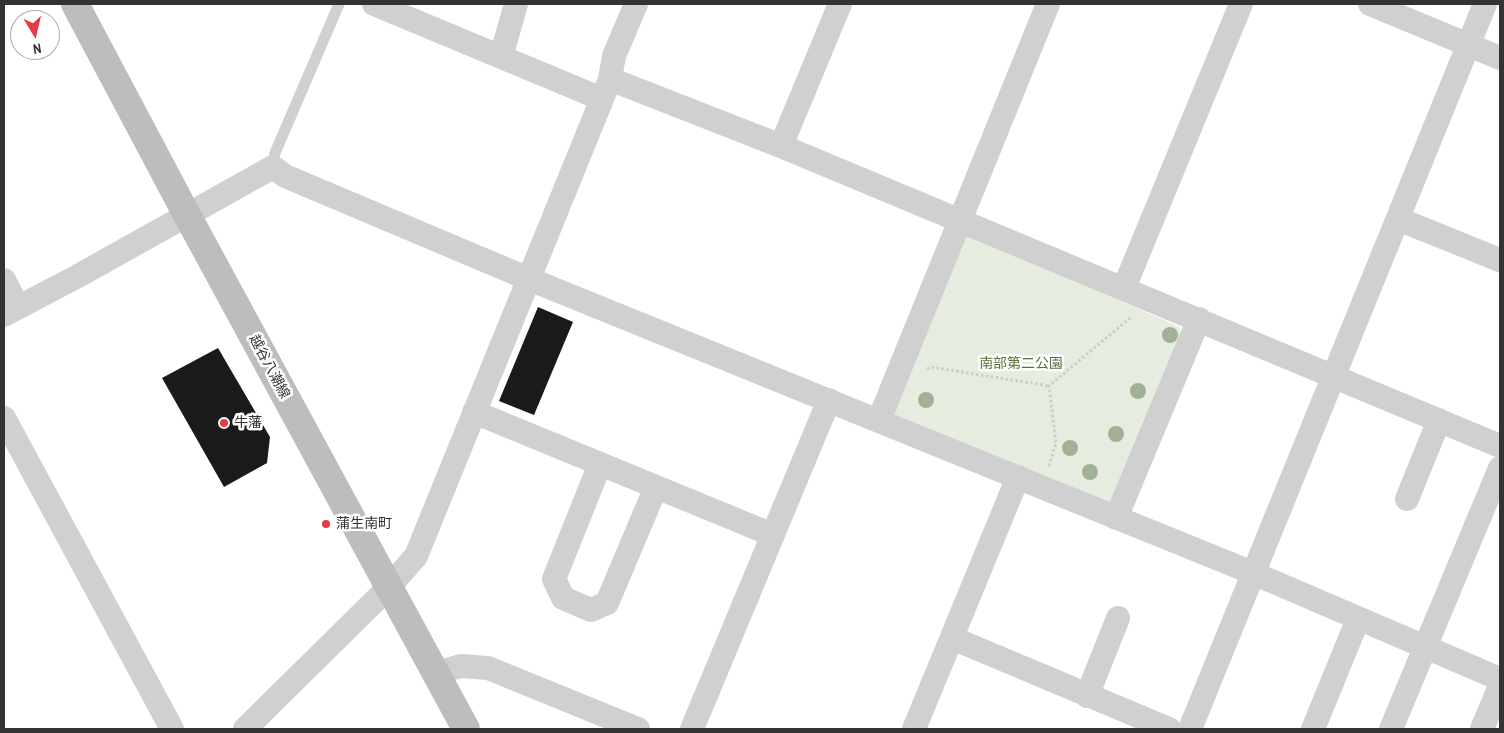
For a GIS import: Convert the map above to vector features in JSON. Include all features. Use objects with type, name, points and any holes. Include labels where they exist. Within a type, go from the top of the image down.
[{"type":"main road","name":"越谷八潮線","points":[[75,4],[187,215],[466,729]]},
{"type":"street","points":[[374,4],[501,57],[609,78],[781,146],[1500,446]]},
{"type":"street","points":[[501,57],[516,4]]},
{"type":"street","points":[[246,729],[389,587],[416,556],[529,279],[609,78],[636,4]]},
{"type":"street","points":[[781,146],[840,4]]},
{"type":"street","points":[[878,420],[1048,4]]},
{"type":"street","points":[[1124,288],[1241,4]]},
{"type":"street","points":[[1370,4],[1500,58]]},
{"type":"street","points":[[1190,729],[1485,4]]},
{"type":"street","points":[[4,280],[11,311],[78,276],[273,167],[285,176],[529,279],[1018,477],[1500,679]]},
{"type":"street","points":[[1398,219],[1500,260]]},
{"type":"street","points":[[1116,518],[1199,320]]},
{"type":"street","points":[[692,729],[829,400]]},
{"type":"street","points":[[474,412],[772,535]]},
{"type":"street","points":[[4,418],[172,729]]},
{"type":"street","points":[[1407,499],[1439,420]]},
{"type":"street","points":[[600,464],[554,579],[563,598],[591,610],[607,603],[656,487]]},
{"type":"street","points":[[1391,729],[1500,468]]},
{"type":"street","points":[[914,729],[1018,477]]},
{"type":"street","points":[[1087,696],[1118,618]]},
{"type":"street","points":[[1313,729],[1358,619]]},
{"type":"street","points":[[952,638],[1087,696],[1170,729]]},
{"type":"street","points":[[436,673],[461,666],[488,668],[638,729]]},
{"type":"street","points":[[1482,729],[1500,686]]},
{"type":"lane","points":[[273,167],[275,153],[339,4]]},
{"type":"path","points":[[900,367],[915,374],[932,367],[1049,386],[1130,320],[1132,314]]},
{"type":"path","points":[[1049,386],[1056,443],[1053,454]]},
{"type":"green space","name":"南部第二公園","points":[[963,232],[1180,327],[1181,339],[1110,507],[890,415]]},
{"type":"building","points":[[538,307],[573,322],[534,415],[499,401]]},
{"type":"building","points":[[218,348],[270,437],[267,463],[224,487],[162,378]]},
{"type":"place","name":"牛藩","points":[[224,423]]},
{"type":"place","name":"蒲生南町","points":[[326,524]]}]
